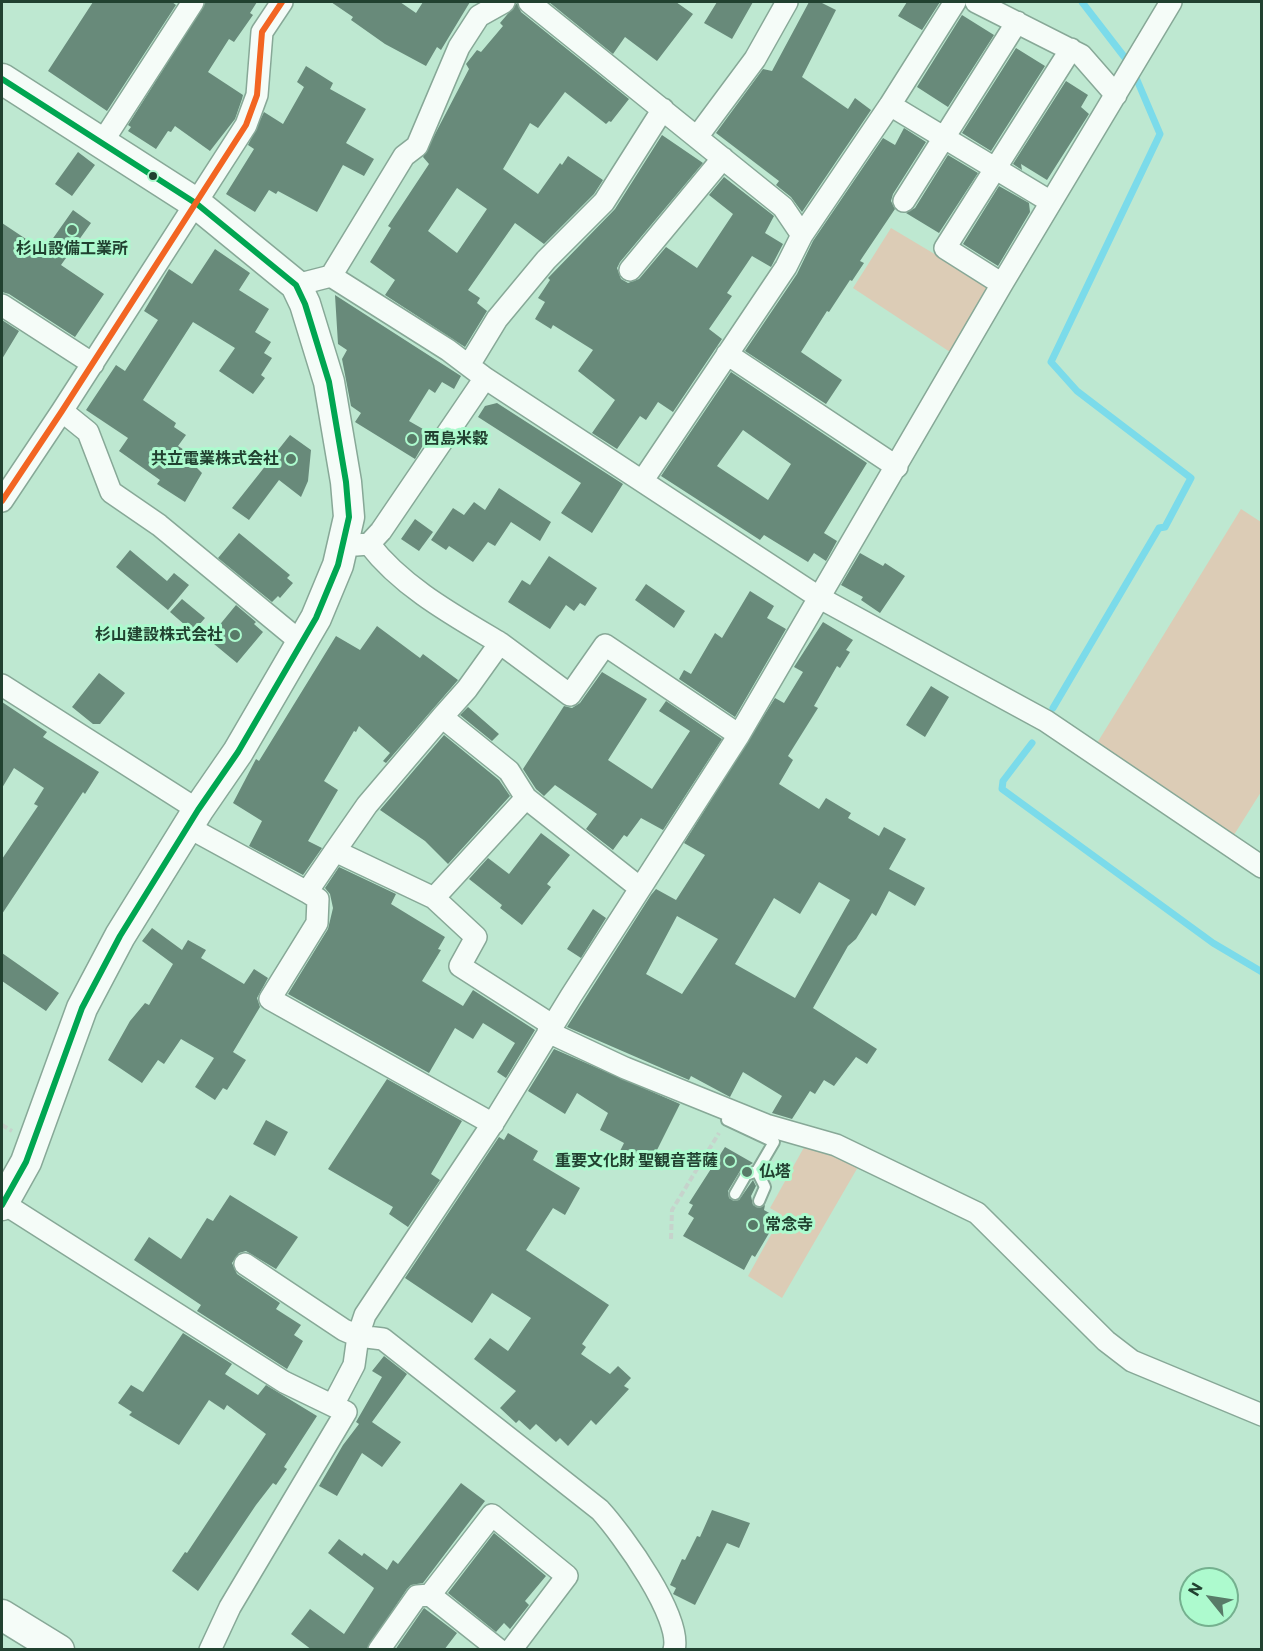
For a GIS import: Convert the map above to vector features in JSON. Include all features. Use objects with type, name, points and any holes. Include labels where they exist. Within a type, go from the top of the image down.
[{"type":"street","points":[[101,144],[193,2]]},
{"type":"street","points":[[2,501],[197,204],[246,125],[257,95],[262,32],[282,2]]},
{"type":"street","points":[[296,285],[331,276],[404,156],[417,146],[459,48],[479,16],[504,2]]},
{"type":"street","points":[[530,2],[783,207],[802,235]]},
{"type":"street","points":[[697,137],[755,59],[787,2]]},
{"type":"street","points":[[643,480],[786,267],[802,235],[891,105],[955,2]]},
{"type":"street","points":[[976,2],[1081,55],[1116,95]]},
{"type":"street","points":[[333,1405],[354,1365],[358,1336],[365,1315],[493,1124],[550,1028],[739,735],[1002,284],[1171,2]]},
{"type":"street","points":[[904,201],[1017,22]]},
{"type":"street","points":[[1002,284],[945,248],[1071,49]]},
{"type":"street","points":[[2,79],[197,204],[296,285],[305,304],[329,382],[355,545],[381,560],[435,604],[500,643],[570,695],[605,645],[739,735]]},
{"type":"street","points":[[891,105],[1051,202]]},
{"type":"street","points":[[210,1650],[230,1607],[346,1412],[284,1382],[2,1204],[26,1162],[82,1008],[120,936],[193,818],[238,752],[302,644],[355,545],[381,531],[477,371],[504,311],[546,260],[603,202],[663,109]]},
{"type":"street","points":[[630,270],[723,158]]},
{"type":"street","points":[[331,276],[820,598],[1046,721],[1262,867]]},
{"type":"street","points":[[2,305],[93,364]]},
{"type":"street","points":[[727,354],[897,467]]},
{"type":"street","points":[[62,411],[88,432],[111,492],[159,525],[302,644]]},
{"type":"street","points":[[307,892],[367,805],[466,689],[500,643]]},
{"type":"street","points":[[2,685],[193,818],[318,899],[317,923],[270,999],[493,1124]]},
{"type":"street","points":[[442,717],[509,771],[525,798],[640,888]]},
{"type":"street","points":[[434,898],[525,798]]},
{"type":"street","points":[[335,851],[434,898],[476,937],[460,966],[550,1028],[625,1068],[730,1115],[836,1145],[977,1213],[1106,1341],[1132,1361],[1262,1415]]},
{"type":"street","points":[[246,1264],[358,1336],[383,1339],[600,1510],[625,1540],[662,1602],[675,1628],[674,1650]]},
{"type":"street","points":[[430,1595],[492,1515],[567,1576],[511,1650]]},
{"type":"street","points":[[379,1650],[417,1596],[430,1595],[499,1650]]},
{"type":"street","points":[[2,1615],[59,1650]]},
{"type":"lane","points":[[730,1115],[774,1142],[757,1172],[746,1175],[735,1194]]},
{"type":"lane","points":[[757,1172],[765,1187],[759,1201]]},
{"type":"path","points":[[671,1239],[672,1210],[730,1115]]},
{"type":"shaded area","points":[[891,228],[990,287],[950,352],[853,288]]},
{"type":"shaded area","points":[[1241,509],[1261,522],[1261,792],[1232,838],[1094,748]]},
{"type":"shaded area","points":[[807,1142],[817,1144],[858,1167],[782,1298],[748,1276],[782,1215],[770,1208]]},
{"type":"building","points":[[93,2],[172,2],[176,5],[107,111],[48,71]]},
{"type":"building","points":[[206,2],[257,2],[250,13],[253,15],[234,42],[229,39],[208,72],[243,95],[242,99],[235,119],[210,151],[175,126],[171,132],[168,131],[156,149],[128,131],[131,127],[128,125]]},
{"type":"building","points":[[331,2],[400,2],[416,13],[423,2],[470,2],[441,50],[437,47],[426,66],[385,44],[351,20],[353,17]]},
{"type":"building","points":[[549,2],[676,2],[693,14],[657,61],[625,37],[613,54]]},
{"type":"building","points":[[717,2],[753,2],[732,39],[704,23]]},
{"type":"building","points":[[809,2],[820,2],[836,10],[802,77],[848,109],[855,98],[871,110],[802,212],[791,197],[776,185],[779,181],[716,133],[763,69],[772,71]]},
{"type":"building","points":[[907,2],[940,2],[922,30],[898,16]]},
{"type":"building","points":[[517,3],[521,12],[629,99],[611,122],[606,124],[565,92],[538,128],[530,123],[503,169],[538,194],[560,163],[562,165],[568,156],[603,180],[594,194],[544,244],[515,223],[468,290],[480,298],[477,303],[487,311],[465,347],[385,295],[395,280],[370,262],[391,228],[388,226],[429,164],[423,157],[469,69],[466,64],[477,50],[481,52],[503,26],[500,23]],"holes":[[[457,188],[487,209],[457,253],[428,231]]]},
{"type":"building","points":[[962,15],[994,35],[948,107],[917,87]]},
{"type":"building","points":[[1016,48],[1045,66],[991,151],[962,133]]},
{"type":"building","points":[[306,66],[333,83],[330,89],[366,109],[346,143],[374,159],[364,176],[343,165],[317,212],[278,191],[276,194],[269,190],[255,212],[226,194],[254,149],[248,145],[264,112],[283,124],[304,87],[297,82]]},
{"type":"building","points":[[1066,81],[1088,95],[1081,107],[1089,114],[1047,180],[1021,164],[1022,170],[1013,164]]},
{"type":"building","points":[[904,128],[926,142],[893,194],[891,201],[895,209],[860,261],[864,263],[829,312],[827,311],[801,352],[842,380],[826,404],[745,351],[797,274],[813,241],[883,138],[895,145]]},
{"type":"building","points":[[662,135],[703,163],[620,262],[617,268],[621,279],[628,283],[639,279],[666,247],[697,268],[733,214],[709,195],[724,177],[774,216],[765,233],[783,244],[771,267],[752,256],[727,293],[732,296],[709,329],[722,339],[673,412],[658,402],[646,420],[640,416],[617,449],[592,433],[615,400],[578,371],[593,350],[553,325],[551,329],[535,319],[545,302],[538,298],[550,280],[548,278],[615,209]]},
{"type":"building","points":[[78,152],[95,165],[72,196],[55,184]]},
{"type":"building","points":[[948,155],[978,173],[939,233],[906,213],[915,208]]},
{"type":"building","points":[[999,186],[1029,203],[1030,212],[998,266],[963,244]]},
{"type":"building","points":[[73,210],[91,223],[61,265],[104,294],[75,337],[9,294],[2,292],[2,223],[44,251]]},
{"type":"building","points":[[215,249],[250,273],[239,290],[269,309],[255,332],[271,342],[264,353],[272,358],[261,375],[265,378],[253,394],[219,371],[235,348],[193,322],[143,400],[176,423],[174,427],[186,435],[178,446],[198,459],[194,465],[202,473],[185,502],[157,484],[160,480],[119,451],[128,438],[86,410],[116,365],[125,371],[158,320],[144,311],[169,269],[192,284]]},
{"type":"building","points":[[335,295],[461,376],[454,389],[442,382],[435,393],[429,389],[409,421],[430,433],[415,459],[355,422],[361,413],[351,406],[342,359],[347,350],[338,344]]},
{"type":"building","points":[[2,320],[19,331],[2,359]]},
{"type":"building","points":[[731,372],[867,463],[824,533],[837,541],[826,561],[814,553],[808,562],[764,535],[760,540],[661,476]],"holes":[[[743,430],[791,464],[768,500],[717,466]]]},
{"type":"building","points":[[497,403],[623,484],[592,533],[561,513],[581,483],[478,417],[485,406]]},
{"type":"building","name":"共立電業株式会社","points":[[290,435],[311,450],[308,481],[301,497],[279,480],[249,520],[232,508]]},
{"type":"building","points":[[499,488],[551,522],[540,541],[511,522],[495,546],[488,542],[473,562],[449,546],[446,550],[431,540],[453,508],[464,515],[474,502],[485,510]]},
{"type":"building","points":[[415,519],[433,532],[419,551],[401,539]]},
{"type":"building","points":[[239,533],[290,575],[287,578],[293,583],[280,598],[278,596],[272,602],[218,558]]},
{"type":"building","points":[[130,550],[167,581],[174,573],[189,585],[168,610],[116,567]]},
{"type":"building","points":[[860,553],[883,566],[885,563],[905,576],[880,613],[861,600],[863,597],[841,585]]},
{"type":"building","points":[[549,556],[597,588],[585,606],[580,603],[574,611],[566,605],[550,629],[508,602],[522,580],[530,585]]},
{"type":"building","points":[[646,584],[685,611],[674,628],[635,600]]},
{"type":"building","points":[[750,591],[774,606],[767,618],[786,629],[735,717],[679,679],[684,670],[691,674],[715,633],[722,638]]},
{"type":"building","points":[[182,599],[205,618],[193,632],[170,612]]},
{"type":"building","name":"杉山建設株式会社","points":[[236,605],[256,622],[254,624],[263,632],[237,663],[208,639]]},
{"type":"building","points":[[823,622],[853,640],[846,650],[850,652],[840,668],[837,666],[814,706],[818,708],[788,756],[793,760],[779,784],[819,809],[826,798],[851,813],[848,818],[879,836],[884,827],[906,839],[889,869],[925,888],[915,906],[889,891],[876,916],[872,913],[856,939],[848,946],[813,1008],[877,1049],[867,1064],[856,1057],[834,1086],[824,1080],[815,1094],[810,1091],[792,1119],[772,1113],[782,1096],[743,1072],[730,1097],[691,1076],[689,1080],[567,1027],[651,895],[656,889],[676,900],[705,855],[684,843],[775,698],[784,703],[803,672],[794,667]],"holes":[[[819,882],[850,900],[795,998],[735,964],[774,898],[800,914]],[[677,916],[718,939],[682,994],[646,974]]]},
{"type":"building","points":[[377,626],[420,658],[423,654],[458,680],[386,763],[383,761],[390,753],[359,726],[356,732],[354,731],[324,781],[338,790],[308,841],[322,848],[303,875],[249,846],[262,821],[233,803],[256,759],[259,761],[336,636],[360,650]]},
{"type":"building","points":[[602,672],[647,699],[608,760],[652,789],[690,731],[659,711],[666,701],[722,739],[663,830],[641,818],[627,837],[624,835],[613,850],[586,829],[597,814],[555,785],[544,796],[536,789],[523,769],[564,706],[572,708],[580,703]]},
{"type":"building","points":[[99,673],[125,693],[100,724],[93,724],[72,707]]},
{"type":"building","points":[[931,686],[949,697],[925,737],[906,725]]},
{"type":"building","points":[[2,702],[47,732],[43,737],[99,772],[85,794],[83,792],[2,914],[2,859],[38,806],[34,804],[44,788],[14,768],[2,788]]},
{"type":"building","points":[[468,707],[499,734],[492,741],[460,715]]},
{"type":"building","points":[[444,735],[499,780],[510,796],[448,864],[425,841],[380,810]]},
{"type":"building","points":[[541,833],[570,855],[547,884],[551,887],[522,925],[500,908],[502,905],[469,879],[488,858],[509,874]]},
{"type":"building","points":[[339,867],[396,894],[391,904],[445,937],[438,949],[441,950],[422,981],[463,1006],[473,990],[535,1030],[506,1078],[497,1072],[515,1043],[483,1023],[473,1039],[455,1028],[429,1073],[288,994],[328,929],[333,908],[330,894],[325,888]]},
{"type":"building","points":[[593,909],[606,918],[581,958],[567,949]]},
{"type":"building","points":[[152,928],[182,950],[188,940],[206,950],[201,958],[244,984],[254,969],[268,978],[257,998],[260,1007],[233,1052],[246,1060],[227,1090],[223,1088],[215,1100],[195,1087],[214,1058],[181,1039],[164,1064],[158,1060],[142,1083],[108,1060],[130,1021],[145,1003],[149,1005],[173,964],[142,941]]},
{"type":"building","points":[[2,953],[59,993],[46,1011],[2,981]]},
{"type":"building","points":[[554,1049],[680,1104],[648,1168],[619,1153],[624,1143],[600,1130],[608,1113],[577,1093],[565,1114],[528,1091]]},
{"type":"building","points":[[387,1079],[462,1121],[431,1174],[440,1180],[408,1227],[389,1214],[393,1207],[328,1169]]},
{"type":"building","points":[[266,1120],[288,1132],[275,1156],[253,1144]]},
{"type":"building","points":[[508,1133],[538,1151],[533,1160],[580,1188],[565,1215],[553,1208],[526,1250],[609,1305],[582,1344],[586,1347],[581,1354],[610,1374],[618,1366],[631,1378],[624,1386],[629,1389],[596,1425],[591,1420],[568,1446],[560,1438],[556,1442],[536,1424],[530,1430],[519,1420],[516,1423],[500,1408],[516,1391],[474,1359],[490,1338],[508,1351],[531,1318],[492,1293],[472,1323],[405,1278],[499,1137],[504,1140]]},
{"type":"building","points":[[725,1147],[753,1163],[740,1171],[728,1191],[729,1198],[734,1201],[739,1200],[753,1180],[756,1186],[751,1196],[753,1205],[759,1208],[765,1205],[764,1210],[778,1218],[755,1257],[752,1255],[744,1270],[683,1236],[694,1218],[688,1214],[693,1205],[689,1203]]},
{"type":"building","points":[[230,1195],[298,1237],[276,1269],[246,1251],[239,1253],[232,1263],[237,1274],[280,1303],[276,1309],[301,1325],[294,1335],[303,1341],[287,1369],[197,1311],[201,1305],[134,1260],[149,1237],[181,1259],[207,1218],[213,1221]]},
{"type":"building","points":[[183,1333],[232,1364],[225,1374],[258,1395],[266,1385],[317,1416],[284,1467],[287,1469],[276,1485],[273,1483],[256,1505],[198,1591],[172,1571],[185,1552],[187,1553],[266,1434],[227,1405],[224,1410],[209,1400],[179,1445],[129,1415],[132,1412],[118,1403],[131,1385],[143,1392]]},
{"type":"building","points":[[384,1356],[407,1374],[372,1422],[401,1442],[382,1467],[362,1453],[337,1496],[319,1486],[343,1445],[359,1424],[356,1422],[382,1377],[372,1371]]},
{"type":"building","points":[[461,1483],[485,1501],[423,1583],[411,1585],[407,1589],[366,1650],[312,1650],[291,1634],[310,1609],[344,1634],[373,1590],[374,1588],[328,1553],[339,1539],[362,1556],[364,1553],[387,1570],[393,1560],[398,1564]]},
{"type":"building","points":[[712,1510],[750,1523],[739,1548],[727,1543],[695,1605],[673,1594],[676,1588],[670,1585],[682,1559],[685,1560],[697,1536],[700,1537]]},
{"type":"building","points":[[494,1533],[546,1576],[525,1601],[529,1605],[510,1629],[504,1623],[496,1632],[448,1593]]},
{"type":"building","points":[[424,1608],[457,1633],[444,1650],[395,1650]]},
{"type":"waterway","points":[[1082,2],[1129,63]]},
{"type":"waterway","points":[[1053,708],[1159,528],[1165,527],[1191,478],[1077,391],[1051,362],[1160,134],[1134,73]]},
{"type":"waterway","points":[[1032,743],[1003,781],[1002,789],[1213,943],[1262,972]]},
{"type":"transit line","points":[[2,501],[246,125],[257,95],[262,32],[282,2]]},
{"type":"transit line","points":[[2,79],[197,204],[296,285],[305,304],[329,382],[346,482],[349,517],[338,565],[316,618],[238,752],[198,810],[120,936],[82,1008],[26,1162],[2,1205]]},
{"type":"place","name":"杉山設備工業所","points":[[72,230]]},
{"type":"place","name":"西島米穀","points":[[412,439]]},
{"type":"place","name":"共立電業株式会社","points":[[291,459]]},
{"type":"place","name":"杉山建設株式会社","points":[[235,635]]},
{"type":"place","name":"重要文化財 聖観音菩薩","points":[[730,1161]]},
{"type":"place","name":"仏塔","points":[[747,1172]]},
{"type":"place","name":"常念寺","points":[[753,1225]]}]
